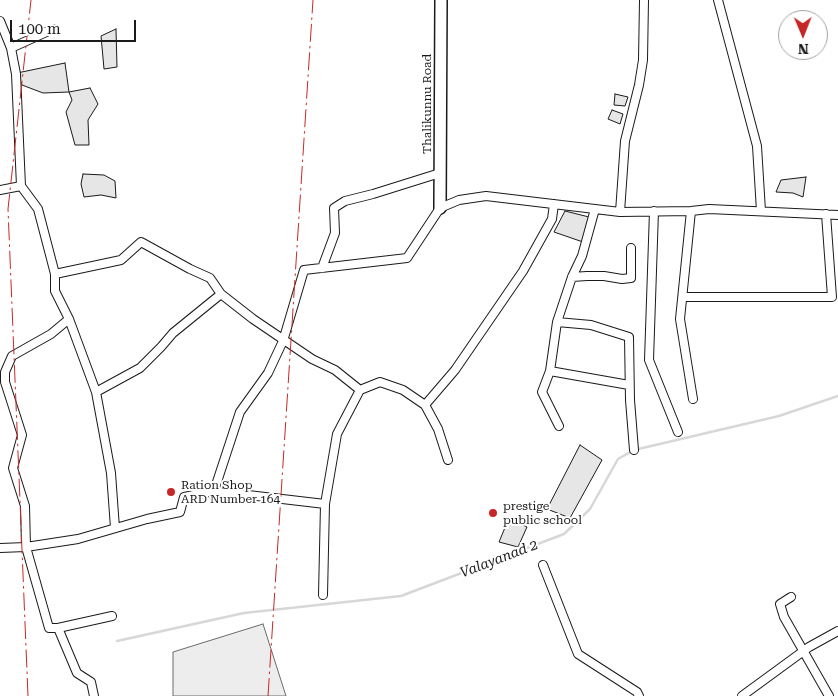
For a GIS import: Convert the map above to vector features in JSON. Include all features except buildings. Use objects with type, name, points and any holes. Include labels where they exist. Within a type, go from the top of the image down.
[{"type":"street","name":"Thalikunnu Road","points":[[440,208],[441,0]]},
{"type":"street","points":[[620,212],[625,141],[639,86],[643,60],[644,0]]},
{"type":"street","points":[[718,0],[756,146],[761,211]]},
{"type":"street","points":[[0,21],[11,48],[16,74],[21,186],[38,209],[55,274],[55,291],[69,319],[96,392],[111,473],[115,528]]},
{"type":"street","points":[[11,48],[52,29]]},
{"type":"street","points":[[322,268],[335,233],[334,208],[344,201],[440,173]]},
{"type":"street","points":[[0,190],[21,186]]},
{"type":"street","points":[[214,491],[240,412],[268,373],[283,341],[304,270],[408,258],[440,208],[459,200],[486,196],[620,212],[709,209],[838,215]]},
{"type":"street","points":[[425,405],[455,370],[523,271],[552,219],[554,204]]},
{"type":"street","points":[[559,426],[542,392],[550,371],[557,322],[572,277],[582,256],[596,209]]},
{"type":"street","points":[[691,211],[680,320],[693,399]]},
{"type":"street","points":[[654,212],[649,360],[678,432]]},
{"type":"street","points":[[683,297],[832,297],[826,214]]},
{"type":"street","points":[[55,274],[121,260],[141,242],[210,278],[221,294],[283,341],[312,359],[335,370],[360,390]]},
{"type":"street","points":[[572,277],[604,276],[622,279],[631,278],[631,248]]},
{"type":"street","points":[[96,392],[140,368],[173,332],[221,294]]},
{"type":"street","points":[[69,319],[51,334],[12,356],[5,372],[6,382],[22,435],[13,468],[24,506],[26,547],[49,628],[58,628],[112,616]]},
{"type":"street","points":[[557,322],[591,324],[629,337],[634,450]]},
{"type":"street","points":[[550,371],[630,385]]},
{"type":"street","points":[[0,374],[6,382]]},
{"type":"street","points":[[323,595],[325,504],[337,434],[360,390],[380,382],[403,390],[425,405],[438,429],[448,460]]},
{"type":"street","points":[[0,548],[26,547],[78,539],[147,519],[180,512],[184,497],[214,491],[325,504]]},
{"type":"street","points":[[543,565],[578,654],[637,692],[639,696]]},
{"type":"street","points":[[791,597],[780,604],[784,617],[829,696]]},
{"type":"street","points":[[58,628],[77,673],[91,682],[94,696]]},
{"type":"street","points":[[742,696],[803,652],[838,631]]},
{"type":"shaded area","points":[[263,624],[286,696],[173,696],[173,652]]},
{"type":"waterway","name":"Valayanad 2","points":[[117,641],[244,613],[401,596],[564,534],[590,509],[618,459],[634,450],[779,416],[838,396]]},
{"type":"power","points":[[28,696],[8,209],[31,0]]},
{"type":"power","points":[[268,696],[313,0]]},
{"type":"place","name":"Ration Shop ARD Number 164","points":[[171,492]]},
{"type":"place","name":"prestige public school","points":[[493,513]]}]
